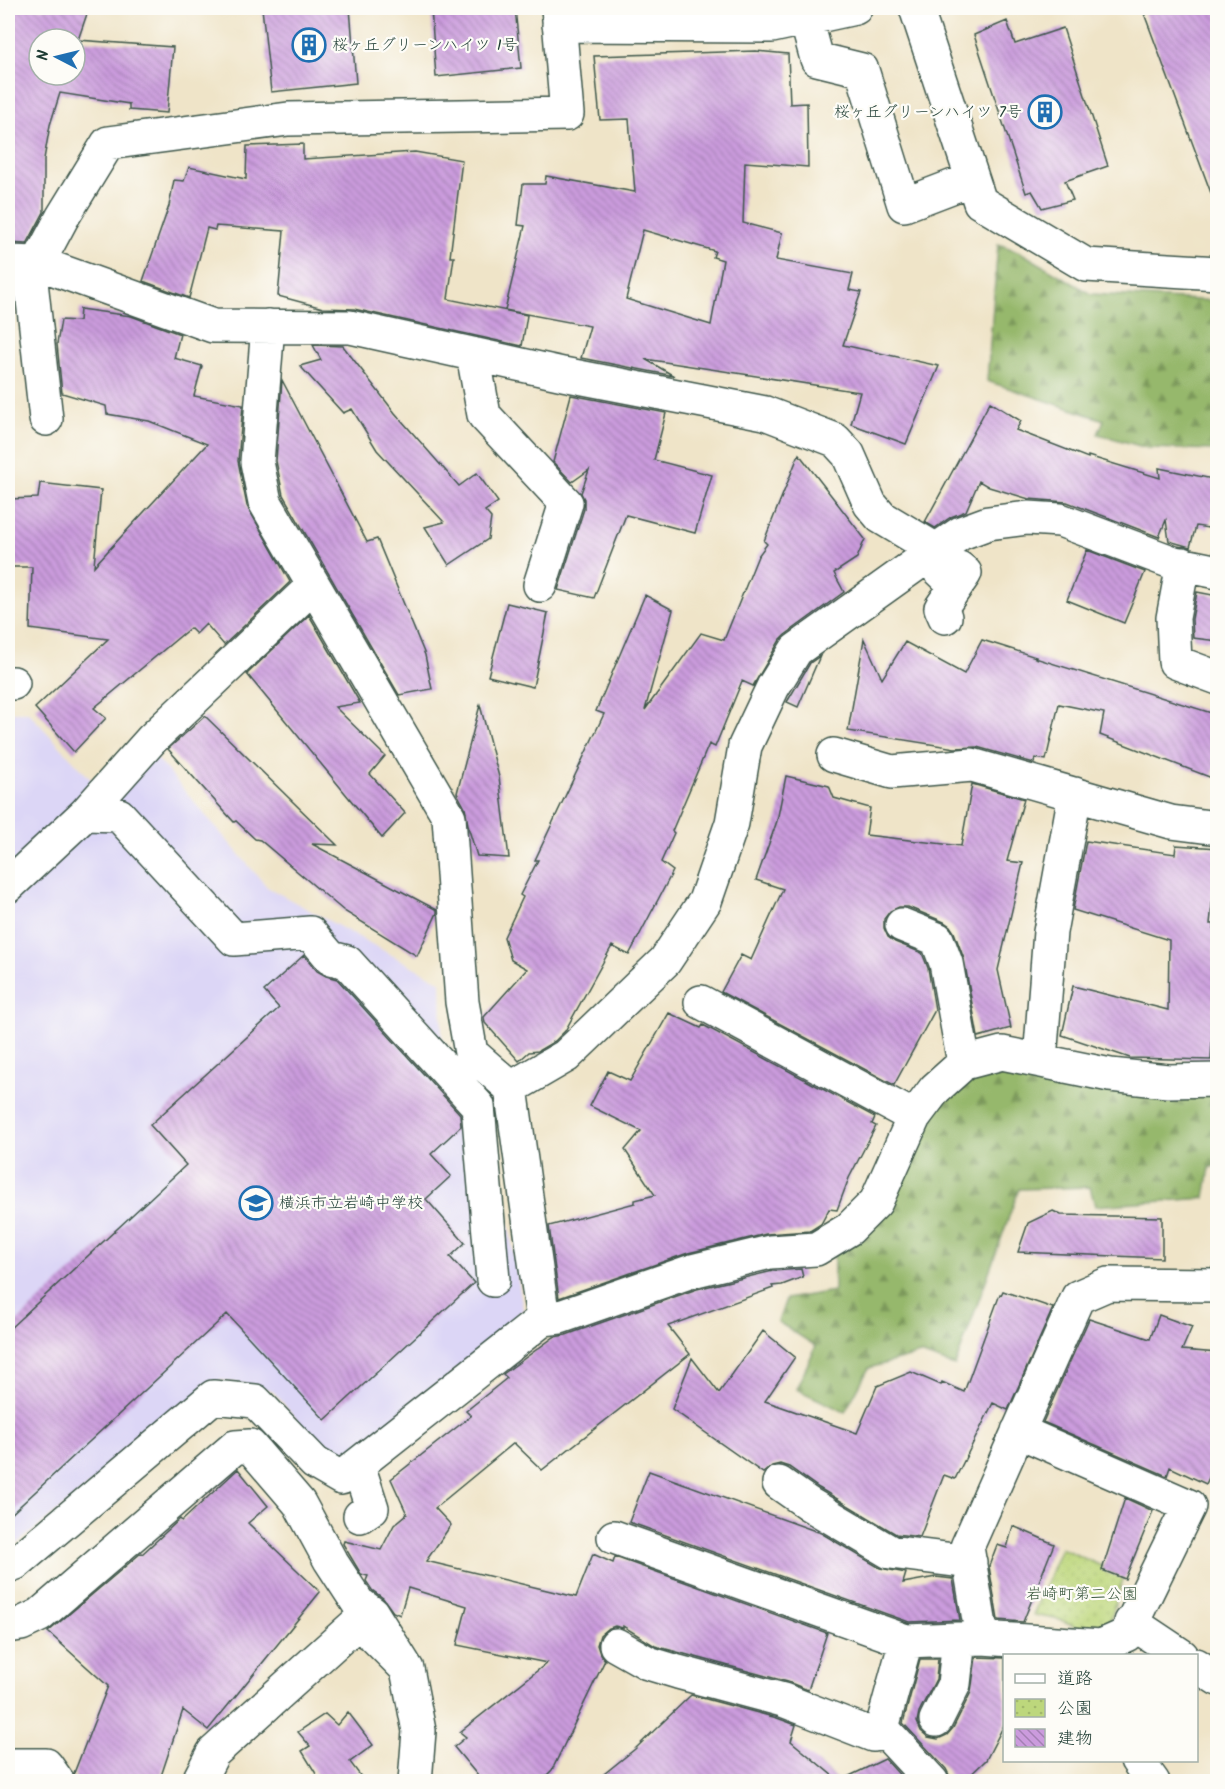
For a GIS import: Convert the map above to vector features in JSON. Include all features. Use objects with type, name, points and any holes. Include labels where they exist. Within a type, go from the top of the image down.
[{"type":"street","points":[[46,419],[25,263],[62,218],[108,143],[288,118],[567,114],[559,16],[772,26],[855,8]]},
{"type":"street","points":[[916,8],[980,202],[1086,265],[1218,273]]},
{"type":"street","points":[[806,18],[817,59],[862,70],[904,205],[972,178]]},
{"type":"street","points":[[25,263],[213,326],[350,327],[563,374],[765,413],[835,440],[848,454],[870,504],[881,517],[976,568]]},
{"type":"street","points":[[268,326],[257,462],[265,502],[449,817],[462,1002],[471,1053],[511,1088],[543,1319]]},
{"type":"street","points":[[473,354],[484,415],[566,503],[540,585]]},
{"type":"street","points":[[511,1088],[566,1056],[665,961],[705,901],[732,823],[745,746],[773,687],[796,650],[937,549],[962,533],[988,523],[1028,518],[1060,520],[1174,563],[1218,572]]},
{"type":"street","points":[[937,549],[950,580],[958,568],[965,573],[941,608],[945,617]]},
{"type":"street","points":[[1183,564],[1173,618],[1175,662],[1173,683],[1218,699]]},
{"type":"street","points":[[8,886],[85,814],[152,739],[313,586]]},
{"type":"street","points":[[1175,662],[1218,678]]},
{"type":"street","points":[[834,755],[892,772],[972,765],[1171,822],[1218,828]]},
{"type":"street","points":[[1040,1060],[1050,932],[1075,794]]},
{"type":"street","points":[[85,814],[119,814],[234,939],[310,933],[332,958],[347,962],[478,1106],[493,1280]]},
{"type":"street","points":[[902,925],[937,939],[946,963],[964,1063]]},
{"type":"street","points":[[701,1002],[914,1118]]},
{"type":"street","points":[[8,1566],[16,1563],[213,1397],[255,1401],[315,1463],[341,1478],[543,1319],[560,1317],[692,1271],[770,1252],[816,1249],[849,1230],[876,1202],[914,1118],[935,1089],[964,1063],[1002,1053],[1110,1075],[1168,1081],[1218,1080]]},
{"type":"street","points":[[936,1720],[954,1684],[971,1639],[970,1562],[967,1547],[1078,1297],[1108,1284],[1218,1285]]},
{"type":"street","points":[[614,1537],[906,1641],[971,1639],[1101,1646],[1126,1635],[1189,1506],[1018,1431]]},
{"type":"street","points":[[8,1626],[21,1624],[40,1615],[235,1447],[250,1446],[311,1506],[336,1569],[358,1603],[372,1613],[407,1669],[419,1731],[416,1782]]},
{"type":"street","points":[[358,1465],[372,1508],[360,1516]]},
{"type":"street","points":[[779,1483],[809,1504],[890,1552],[970,1562]]},
{"type":"street","points":[[1131,1622],[1179,1654]]},
{"type":"street","points":[[198,1782],[213,1753],[356,1624],[373,1635],[407,1669]]},
{"type":"street","points":[[906,1641],[882,1728],[932,1782]]},
{"type":"street","points":[[616,1645],[648,1663],[783,1700],[873,1735],[886,1733]]},
{"type":"street","points":[[1198,1666],[1218,1679]]},
{"type":"street","points":[[1138,1762],[1153,1782]]},
{"type":"street","points":[[8,1765],[46,1764],[58,1782]]},
{"type":"shaded area","name":"横浜市立岩崎中学校","points":[[8,712],[28,712],[96,785],[153,754],[267,887],[441,982],[442,1039],[461,1068],[487,1095],[523,1310],[391,1428],[348,1463],[327,1455],[272,1390],[221,1380],[14,1546],[8,1548]]},
{"type":"green space","points":[[998,244],[1020,252],[1091,294],[1217,301],[1217,450],[1147,448],[1098,434],[1104,420],[987,381]]},
{"type":"green space","points":[[1001,1068],[1217,1094],[1217,1166],[1210,1167],[1205,1198],[1095,1206],[1090,1187],[1019,1189],[955,1366],[920,1354],[869,1368],[845,1412],[796,1389],[816,1346],[778,1322],[786,1299],[834,1291],[834,1252],[923,1121],[973,1072]]},
{"type":"green space","name":"岩崎町第二公園","points":[[1061,1548],[1124,1576],[1108,1627],[1088,1632],[1061,1620],[1033,1615]]},
{"type":"building","points":[[8,8],[89,8],[82,27],[27,27],[27,87],[87,87],[87,41],[173,47],[167,113],[129,110],[129,104],[60,93],[50,125],[44,159],[44,212],[27,244],[8,243]]},
{"type":"building","name":"桜ヶ丘グリーンハイツ 1号","points":[[262,8],[350,8],[356,83],[271,92]]},
{"type":"building","points":[[431,8],[515,8],[521,68],[436,77]]},
{"type":"building","points":[[1142,8],[1218,8],[1218,201],[1214,201]]},
{"type":"building","name":"桜ヶ丘グリーンハイツ 7号","points":[[1007,21],[1015,44],[1063,28],[1108,166],[1065,181],[1073,200],[1042,208],[1032,191],[1026,193],[974,35]]},
{"type":"building","points":[[756,51],[788,54],[790,104],[807,103],[808,167],[745,162],[743,223],[782,233],[776,260],[853,274],[849,290],[861,292],[843,345],[939,366],[906,444],[851,424],[860,392],[645,359],[674,376],[581,358],[590,326],[505,310],[525,226],[518,225],[523,184],[545,184],[546,176],[635,192],[629,119],[600,120],[594,56]],"holes":[[[643,230],[715,251],[713,257],[723,260],[711,325],[626,299]]]},
{"type":"building","points":[[303,144],[303,159],[415,152],[462,160],[450,257],[454,257],[448,299],[527,315],[522,346],[354,309],[323,308],[278,296],[284,231],[216,226],[215,230],[207,228],[189,298],[143,281],[169,206],[174,180],[184,181],[189,167],[246,179],[247,146]]},
{"type":"building","points":[[80,309],[131,316],[180,334],[174,358],[202,366],[194,396],[243,405],[238,461],[247,506],[290,582],[224,645],[206,624],[196,634],[190,628],[94,708],[106,718],[74,752],[35,708],[108,639],[30,629],[32,567],[8,567],[8,499],[38,498],[40,483],[101,490],[94,566],[207,444],[149,421],[107,414],[106,406],[62,393],[57,344],[61,320],[79,321]]},
{"type":"building","points":[[313,345],[343,346],[395,413],[459,486],[477,473],[498,502],[485,511],[491,518],[488,539],[449,565],[425,527],[444,522],[377,450],[352,409],[343,413],[300,366],[321,360]]},
{"type":"building","points":[[282,380],[367,542],[377,539],[425,655],[432,689],[399,695],[283,495],[276,461]]},
{"type":"building","points":[[571,395],[666,413],[654,460],[712,475],[695,533],[626,515],[594,598],[558,590],[584,509],[584,499],[581,493],[589,470],[572,482],[553,462]]},
{"type":"building","points":[[990,402],[1021,421],[1016,430],[1088,458],[1088,456],[1160,478],[1159,468],[1218,480],[1218,503],[1208,528],[1196,526],[1190,547],[1169,541],[1166,520],[1159,537],[1067,502],[1029,499],[989,487],[979,481],[966,511],[951,517],[935,528],[925,522]]},
{"type":"building","points":[[799,454],[865,539],[857,558],[834,573],[844,592],[780,640],[753,686],[742,681],[715,747],[709,744],[672,831],[674,833],[661,862],[673,871],[629,955],[612,946],[565,1031],[555,1041],[538,1051],[529,1052],[519,1061],[485,1023],[484,1017],[527,969],[511,960],[504,937],[523,897],[520,895],[538,860],[535,860],[604,714],[596,711],[645,595],[673,610],[645,710],[701,633],[724,640],[758,556],[767,544],[764,541]]},
{"type":"building","points":[[1087,550],[1145,572],[1124,623],[1067,600]]},
{"type":"building","points":[[1197,592],[1218,596],[1218,641],[1193,638],[1192,619]]},
{"type":"building","points":[[507,603],[548,613],[533,687],[488,676]]},
{"type":"building","points":[[309,615],[360,703],[335,707],[385,756],[370,774],[405,813],[382,838],[247,674]]},
{"type":"building","points":[[864,639],[882,679],[905,642],[964,674],[982,640],[1218,715],[1218,758],[1212,778],[1100,735],[1104,713],[1059,704],[1046,760],[1035,758],[1034,763],[977,747],[955,748],[848,731]]},
{"type":"building","points":[[820,656],[798,707],[787,702],[810,663]]},
{"type":"building","points":[[480,705],[499,777],[509,858],[477,856],[465,808],[457,793]]},
{"type":"building","points":[[205,716],[337,845],[312,844],[437,910],[417,956],[344,911],[260,840],[255,839],[236,821],[234,822],[168,749]]},
{"type":"building","points":[[786,776],[829,786],[834,798],[870,808],[866,835],[961,846],[972,784],[1024,799],[1007,861],[1023,863],[998,970],[1011,1028],[978,1037],[964,959],[954,932],[944,922],[908,907],[899,907],[890,911],[884,919],[884,928],[888,937],[895,942],[922,953],[928,968],[935,1010],[894,1085],[721,992],[741,955],[751,960],[783,889],[756,880],[777,821]]},
{"type":"building","points":[[1086,841],[1175,854],[1176,845],[1218,848],[1210,924],[1214,924],[1215,986],[1211,1060],[1130,1058],[1062,1035],[1073,986],[1168,1010],[1169,940],[1073,910]]},
{"type":"building","points":[[304,955],[317,971],[337,979],[460,1114],[461,1126],[431,1154],[451,1176],[426,1199],[465,1243],[450,1257],[474,1283],[325,1420],[227,1314],[8,1517],[8,1330],[186,1165],[150,1125],[279,1008],[264,991]]},
{"type":"building","points":[[669,1013],[701,1028],[703,1025],[875,1117],[872,1124],[876,1126],[849,1178],[837,1210],[829,1209],[821,1224],[810,1231],[766,1234],[688,1253],[559,1298],[549,1226],[635,1203],[635,1200],[655,1195],[625,1150],[641,1131],[590,1106],[608,1071],[630,1081]]},
{"type":"building","points":[[1053,1211],[1061,1215],[1162,1217],[1162,1258],[1018,1252],[1028,1223]]},
{"type":"building","points":[[801,1269],[803,1277],[782,1285],[772,1286],[773,1288],[668,1326],[690,1354],[542,1470],[514,1443],[435,1508],[451,1525],[426,1561],[576,1597],[593,1554],[613,1563],[615,1557],[827,1633],[808,1690],[788,1682],[655,1646],[623,1626],[623,1628],[615,1626],[600,1635],[597,1645],[605,1660],[552,1770],[540,1782],[483,1782],[454,1747],[466,1737],[460,1732],[547,1663],[457,1645],[467,1606],[408,1588],[400,1615],[393,1612],[383,1598],[372,1590],[366,1581],[368,1576],[361,1574],[343,1544],[344,1541],[381,1550],[394,1525],[407,1514],[391,1479],[471,1416],[466,1411],[507,1378],[503,1374],[554,1337],[566,1335],[697,1289],[773,1271]]},
{"type":"building","points":[[1003,1291],[1053,1308],[1008,1410],[993,1403],[955,1479],[944,1475],[920,1537],[896,1534],[819,1488],[789,1467],[780,1464],[772,1466],[763,1473],[672,1409],[692,1358],[719,1393],[763,1331],[795,1357],[765,1401],[857,1433],[877,1386],[911,1372],[964,1392]]},
{"type":"building","points":[[1159,1315],[1192,1327],[1182,1350],[1218,1353],[1218,1458],[1206,1484],[1170,1467],[1167,1476],[1043,1422],[1089,1319],[1150,1339]]},
{"type":"building","points":[[238,1469],[268,1506],[248,1523],[320,1592],[208,1730],[183,1710],[159,1782],[77,1782],[74,1773],[108,1686],[48,1632],[142,1554],[180,1519],[182,1521]]},
{"type":"building","points":[[649,1471],[821,1533],[880,1568],[906,1573],[903,1583],[936,1577],[953,1579],[960,1620],[909,1622],[629,1522]]},
{"type":"building","points":[[1125,1498],[1153,1511],[1125,1579],[1102,1570]]},
{"type":"building","points":[[1013,1526],[1054,1544],[1023,1622],[998,1620],[989,1566],[997,1545],[1007,1548]]},
{"type":"building","points":[[976,1657],[1003,1658],[1003,1727],[986,1760],[963,1782],[950,1782],[946,1769],[903,1723],[920,1659],[938,1659],[936,1679],[919,1712],[917,1722],[921,1731],[928,1737],[938,1739],[947,1735],[953,1728],[971,1692]]},
{"type":"building","points":[[691,1695],[796,1725],[791,1741],[839,1781],[885,1759],[906,1782],[594,1782],[635,1749]]},
{"type":"building","points":[[348,1712],[373,1745],[350,1762],[365,1782],[321,1782],[302,1751],[310,1746],[298,1732],[325,1714],[337,1725]]},
{"type":"place","name":"桜ヶ丘グリーンハイツ 1号","points":[[309,45]]},
{"type":"place","name":"桜ヶ丘グリーンハイツ 7号","points":[[1045,112]]},
{"type":"place","name":"横浜市立岩崎中学校","points":[[256,1203]]}]
